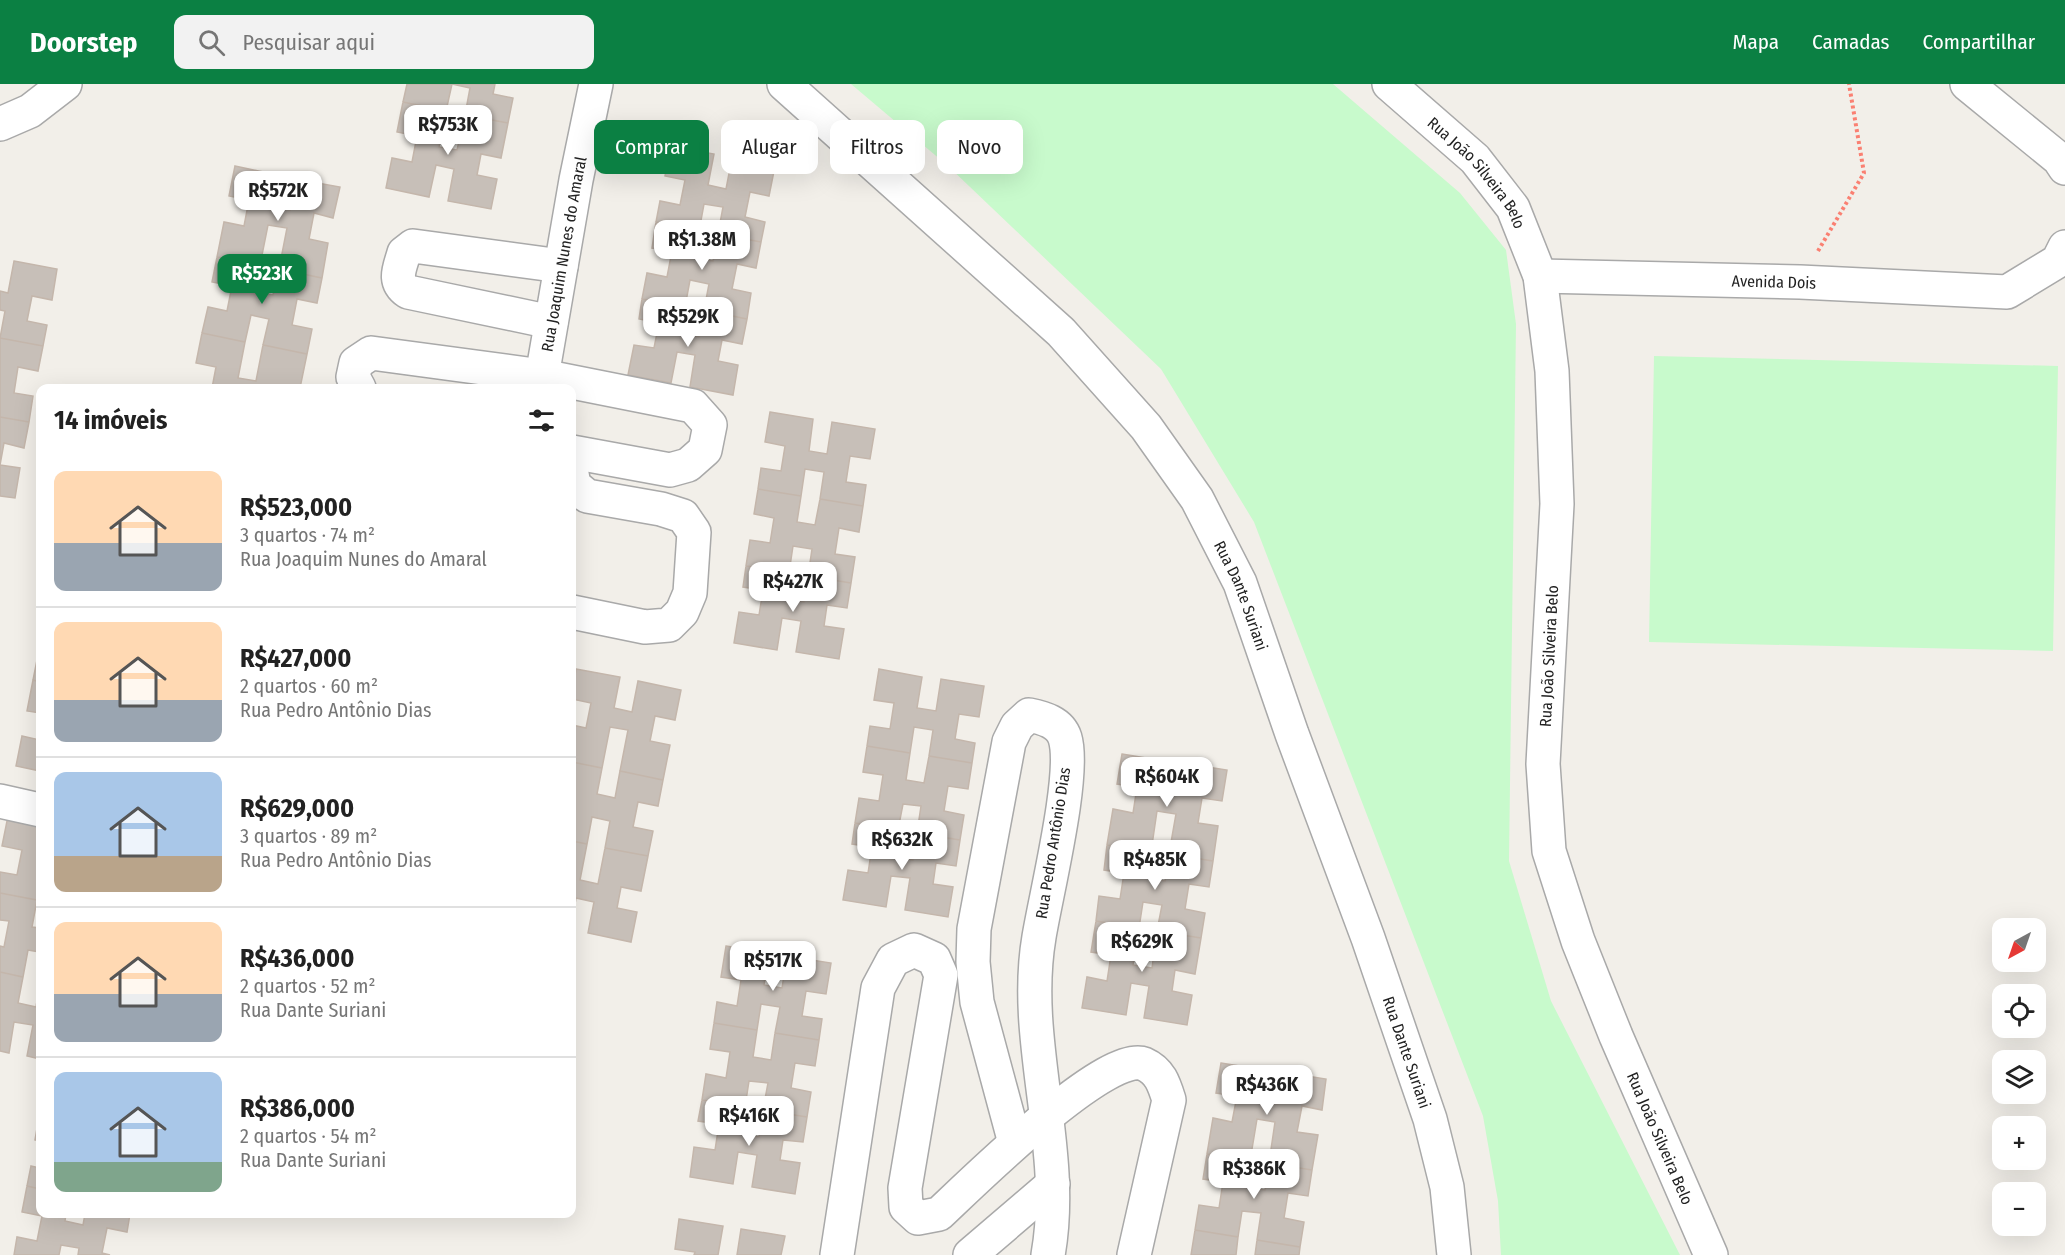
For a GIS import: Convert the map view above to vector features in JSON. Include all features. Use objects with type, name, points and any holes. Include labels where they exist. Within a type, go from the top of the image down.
[{"type":"street","points":[[0,124],[30,111],[65,84]]},
{"type":"street","name":"Rua Joaquim Nunes do Amaral","points":[[541,382],[596,84]]},
{"type":"street","name":"Rua Dante Suriani","points":[[784,84],[1061,332],[1146,427],[1197,499],[1240,584],[1292,734],[1376,961],[1433,1131],[1447,1187],[1454,1255]]},
{"type":"street","name":"Rua João Silveira Belo","points":[[1389,84],[1475,159],[1513,208],[1540,276],[1551,371],[1557,504],[1543,764],[1549,851],[1578,941],[1616,1036],[1711,1255]]},
{"type":"street","points":[[1967,84],[2059,159],[2065,168]]},
{"type":"street","points":[[551,322],[408,292],[400,287],[397,279],[404,253],[413,246],[561,266]]},
{"type":"street","name":"Avenida Dois","points":[[1540,276],[1800,282],[2007,292],[2058,261],[2065,246]]},
{"type":"street","points":[[356,384],[353,377],[356,363],[372,353],[541,382]]},
{"type":"street","points":[[576,388],[693,406],[710,425],[705,450],[688,465],[670,470],[576,453]]},
{"type":"street","points":[[576,487],[587,496],[661,509],[683,516],[694,532],[690,593],[682,612],[669,625],[645,627],[576,613]]},
{"type":"street","name":"Rua Pedro Antônio Dias","points":[[1015,1143],[977,1002],[973,962],[974,929],[1009,742],[1017,726],[1029,715],[1049,719],[1065,737],[1067,773],[1038,940],[1033,990],[1053,1184],[1048,1255]]},
{"type":"street","points":[[0,801],[36,809]]},
{"type":"street","points":[[837,1255],[878,988],[893,960],[914,950],[934,959],[941,975],[905,1188],[906,1207],[918,1218],[939,1214],[1045,1115],[1123,1064],[1143,1063],[1163,1078],[1168,1100],[1134,1255]]},
{"type":"street","points":[[970,1255],[1053,1184]]},
{"type":"path","points":[[1800,282],[1864,173],[1849,84]]},
{"type":"green space","points":[[851,84],[1333,84],[1460,193],[1506,250],[1516,324],[1509,861],[1551,1001],[1680,1255],[1501,1255],[1498,1201],[1483,1116],[1254,522],[1161,369],[956,174],[1023,174],[1023,120],[937,120],[937,157],[925,147],[925,120],[894,120]]},
{"type":"green space","points":[[1654,356],[2058,366],[2053,651],[1649,642]]},
{"type":"building","points":[[407,84],[452,84],[446,111],[403,102]]},
{"type":"building","points":[[452,84],[495,84],[493,94],[513,98],[508,123],[465,115],[470,88]]},
{"type":"building","points":[[403,102],[446,111],[439,147],[457,150],[465,115],[508,123],[501,158],[481,154],[477,175],[497,179],[491,209],[448,201],[454,169],[436,165],[429,197],[386,188],[392,158],[412,162],[417,136],[397,132]]},
{"type":"building","points":[[709,153],[714,154],[708,185],[726,189],[729,174],[773,174],[769,196],[750,192],[745,217],[765,222],[761,242],[718,234],[723,207],[704,204],[699,231],[656,222],[660,201],[680,205],[685,180],[665,176],[665,174],[709,174]]},
{"type":"building","points":[[235,166],[278,175],[272,206],[290,210],[296,179],[340,187],[333,218],[314,213],[309,239],[328,243],[322,278],[279,269],[287,228],[268,225],[260,265],[217,257],[224,222],[244,226],[249,200],[229,196]]},
{"type":"building","points":[[656,222],[699,231],[695,257],[713,261],[718,234],[761,242],[756,268],[737,264],[732,289],[751,293],[747,319],[704,310],[709,284],[690,280],[685,307],[642,299],[647,273],[667,277],[672,251],[652,248]]},
{"type":"building","points":[[217,257],[260,265],[255,292],[273,295],[279,269],[322,278],[317,303],[297,299],[292,325],[312,329],[307,354],[263,345],[269,319],[251,315],[245,342],[202,333],[208,307],[227,311],[232,286],[212,282]]},
{"type":"building","points":[[14,261],[57,269],[52,300],[32,296],[27,321],[47,325],[43,346],[0,338],[5,311],[0,310],[0,291],[8,293]]},
{"type":"building","points":[[642,299],[685,307],[680,334],[699,337],[704,310],[747,319],[742,344],[722,340],[718,361],[738,365],[733,395],[690,387],[695,355],[677,352],[671,383],[628,375],[634,345],[654,348],[659,323],[639,319]]},
{"type":"building","points":[[202,333],[245,342],[238,378],[256,381],[263,345],[307,354],[301,384],[213,384],[216,367],[196,363]]},
{"type":"building","points":[[0,338],[43,346],[38,371],[18,367],[14,393],[33,396],[29,422],[0,417]]},
{"type":"building","points":[[770,412],[813,419],[809,451],[827,454],[832,422],[875,429],[870,459],[850,456],[846,482],[866,485],[863,506],[820,499],[824,472],[805,469],[801,496],[758,489],[761,468],[781,471],[785,446],[765,442]]},
{"type":"building","points":[[0,417],[29,422],[24,448],[4,443],[0,465]]},
{"type":"building","points":[[0,465],[20,468],[15,498],[0,496]]},
{"type":"building","points":[[758,489],[801,496],[797,522],[815,525],[820,499],[863,506],[859,532],[839,528],[835,554],[855,557],[851,583],[808,576],[812,549],[793,546],[789,573],[746,566],[750,540],[770,543],[774,518],[754,514]]},
{"type":"building","points":[[746,566],[789,573],[785,599],[804,602],[808,576],[851,583],[847,608],[827,605],[824,626],[844,629],[839,659],[796,652],[801,621],[782,618],[777,650],[734,643],[739,612],[759,615],[763,590],[743,587]]},
{"type":"building","points":[[36,665],[36,681],[33,680]]},
{"type":"building","points":[[576,669],[620,677],[614,708],[632,712],[638,681],[681,690],[675,720],[655,716],[650,741],[670,745],[663,780],[620,771],[628,730],[610,727],[602,768],[576,763],[576,726],[586,728],[591,703],[576,700]]},
{"type":"building","points":[[879,669],[922,677],[917,708],[936,711],[941,679],[984,686],[979,717],[959,714],[955,739],[975,743],[972,763],[929,756],[933,730],[914,727],[910,753],[867,746],[870,726],[890,729],[894,703],[874,700]]},
{"type":"building","points":[[33,680],[36,681],[36,712],[27,711]]},
{"type":"building","points":[[22,736],[36,739],[36,770],[16,766]]},
{"type":"building","points":[[867,746],[910,753],[906,780],[924,783],[929,756],[972,763],[968,789],[948,786],[944,811],[964,815],[960,840],[917,833],[921,806],[903,804],[898,830],[855,823],[859,798],[879,801],[883,775],[863,772]]},
{"type":"building","points":[[1122,754],[1165,761],[1160,792],[1178,795],[1183,763],[1227,770],[1222,801],[1202,798],[1198,823],[1218,826],[1213,861],[1169,854],[1176,814],[1157,811],[1151,852],[1107,845],[1113,809],[1133,813],[1137,787],[1117,784]]},
{"type":"building","points":[[576,763],[602,768],[597,794],[615,798],[620,771],[663,780],[658,806],[638,802],[633,827],[653,831],[648,856],[605,848],[610,821],[592,817],[587,844],[576,842]]},
{"type":"building","points":[[8,816],[36,821],[36,900],[0,893],[0,872],[17,875],[22,850],[2,846]]},
{"type":"building","points":[[855,823],[898,830],[894,857],[913,860],[917,833],[960,840],[956,866],[936,863],[933,884],[953,887],[948,917],[905,910],[910,878],[891,876],[886,907],[843,900],[848,870],[868,873],[872,847],[852,844]]},
{"type":"building","points":[[576,842],[587,844],[580,880],[598,884],[605,848],[648,856],[641,891],[621,887],[617,908],[637,912],[631,942],[588,933],[594,902],[576,898]]},
{"type":"building","points":[[1107,845],[1151,852],[1147,878],[1165,881],[1169,854],[1213,861],[1209,887],[1189,884],[1185,909],[1205,913],[1201,938],[1157,931],[1162,905],[1143,902],[1139,928],[1096,921],[1099,896],[1120,899],[1124,873],[1104,870]]},
{"type":"building","points":[[0,893],[36,900],[32,927],[36,928],[36,951],[28,950],[23,977],[0,972],[0,946],[4,947],[9,921],[0,920]]},
{"type":"building","points":[[1096,921],[1139,928],[1133,965],[1152,968],[1157,931],[1201,938],[1195,974],[1175,970],[1172,991],[1192,995],[1187,1025],[1144,1018],[1149,986],[1131,983],[1126,1015],[1082,1008],[1087,977],[1107,981],[1111,955],[1091,952]]},
{"type":"building","points":[[726,946],[769,953],[764,985],[782,988],[787,956],[831,963],[826,994],[806,991],[802,1016],[822,1019],[819,1040],[775,1033],[780,1007],[761,1004],[757,1030],[714,1023],[717,1002],[737,1006],[741,980],[721,977]]},
{"type":"building","points":[[0,972],[23,977],[18,1003],[36,1007],[36,1058],[27,1056],[33,1025],[14,1022],[9,1053],[0,1051]]},
{"type":"building","points":[[714,1023],[757,1030],[753,1057],[771,1060],[775,1033],[819,1040],[815,1066],[795,1063],[791,1088],[811,1092],[807,1117],[763,1110],[768,1083],[749,1081],[745,1107],[702,1100],[706,1074],[726,1078],[730,1052],[710,1049]]},
{"type":"building","points":[[1221,1063],[1265,1070],[1260,1101],[1278,1104],[1283,1072],[1326,1079],[1322,1110],[1302,1106],[1297,1132],[1318,1135],[1312,1170],[1269,1163],[1275,1122],[1257,1119],[1250,1161],[1207,1154],[1213,1118],[1232,1122],[1237,1096],[1216,1093]]},
{"type":"building","points":[[702,1100],[745,1107],[741,1134],[759,1137],[763,1110],[807,1117],[803,1142],[783,1140],[780,1160],[800,1163],[795,1194],[752,1187],[757,1155],[738,1152],[733,1184],[690,1177],[694,1147],[715,1150],[719,1124],[698,1121]]},
{"type":"building","points":[[1207,1154],[1250,1161],[1246,1187],[1265,1190],[1269,1163],[1312,1170],[1308,1196],[1288,1193],[1284,1218],[1304,1222],[1300,1247],[1257,1240],[1261,1213],[1242,1211],[1238,1237],[1195,1230],[1199,1205],[1219,1208],[1223,1182],[1203,1179]]},
{"type":"building","points":[[31,1166],[36,1167],[36,1188],[27,1186]]},
{"type":"building","points":[[27,1186],[36,1188],[36,1215],[22,1212]]},
{"type":"building","points":[[42,1218],[65,1218],[65,1221],[83,1225],[84,1218],[129,1218],[127,1232],[107,1228],[102,1253],[110,1255],[78,1255],[79,1248],[61,1245],[59,1255],[14,1255],[17,1237],[37,1241]]},
{"type":"building","points":[[679,1219],[723,1226],[718,1255],[694,1255],[695,1252],[675,1249]]},
{"type":"building","points":[[741,1229],[785,1236],[781,1255],[737,1255]]},
{"type":"building","points":[[1195,1230],[1238,1237],[1236,1255],[1191,1255]]},
{"type":"building","points":[[1257,1240],[1300,1247],[1299,1255],[1255,1255]]}]
